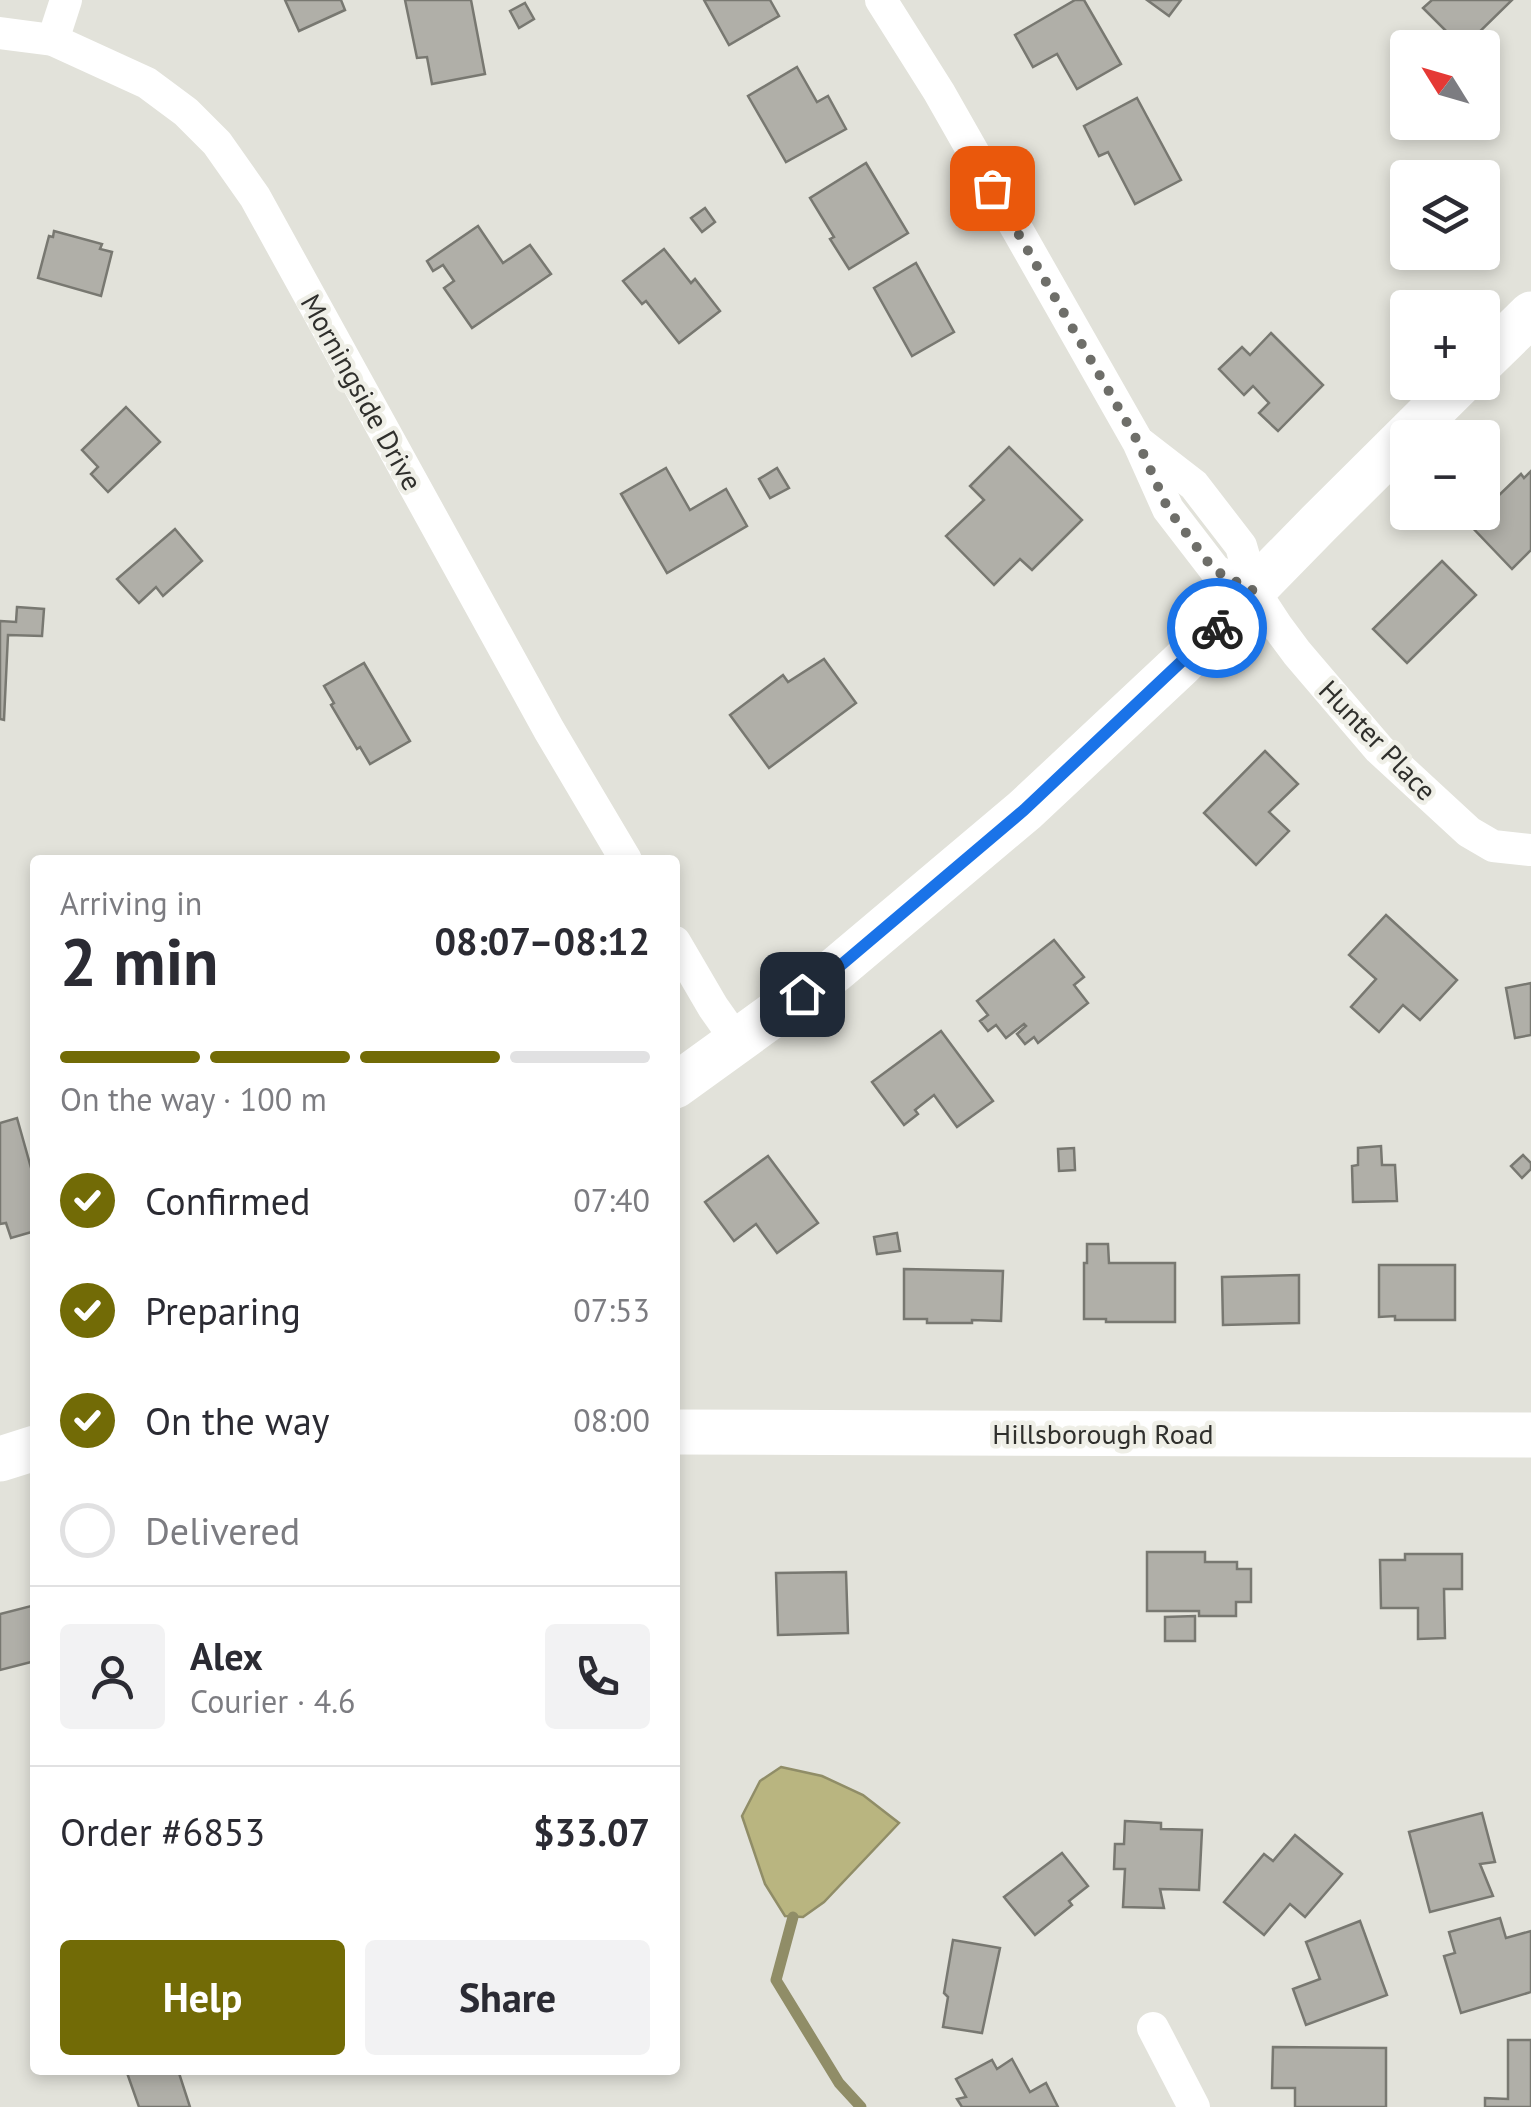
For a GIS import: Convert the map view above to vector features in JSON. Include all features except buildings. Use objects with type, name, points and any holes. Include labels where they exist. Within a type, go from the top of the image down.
[{"type":"main road","points":[[1500,344],[1531,314]]},
{"type":"main road","points":[[680,1082],[834,971],[1024,810],[1181,664],[1444,400]]},
{"type":"main road","name":"Hillsborough Road","points":[[680,1432],[1531,1435]]},
{"type":"main road","points":[[0,1460],[30,1450]]},
{"type":"street","points":[[53,40],[66,0]]},
{"type":"street","name":"Hunter Place","points":[[881,0],[939,92],[1138,442],[1194,486],[1241,546],[1254,591],[1297,653],[1379,749],[1469,832],[1493,846],[1530,850]]},
{"type":"street","name":"Morningside Drive","points":[[0,33],[53,40],[147,83],[186,112],[218,143],[255,198],[623,855]]},
{"type":"street","points":[[680,951],[737,1041]]},
{"type":"street","points":[[1154,2028],[1194,2107]]},
{"type":"shaded area","points":[[781,1767],[822,1776],[863,1795],[899,1823],[824,1902],[803,1917],[785,1916],[765,1884],[742,1816],[760,1781]]},
{"type":"waterway","points":[[793,1917],[776,1980],[839,2083],[861,2107]]},
{"type":"way so far","points":[[992,188],[1138,442],[1168,509],[1214,570],[1254,591],[1217,628]]},
{"type":"route","points":[[802,994],[1024,810],[1217,628]]}]
